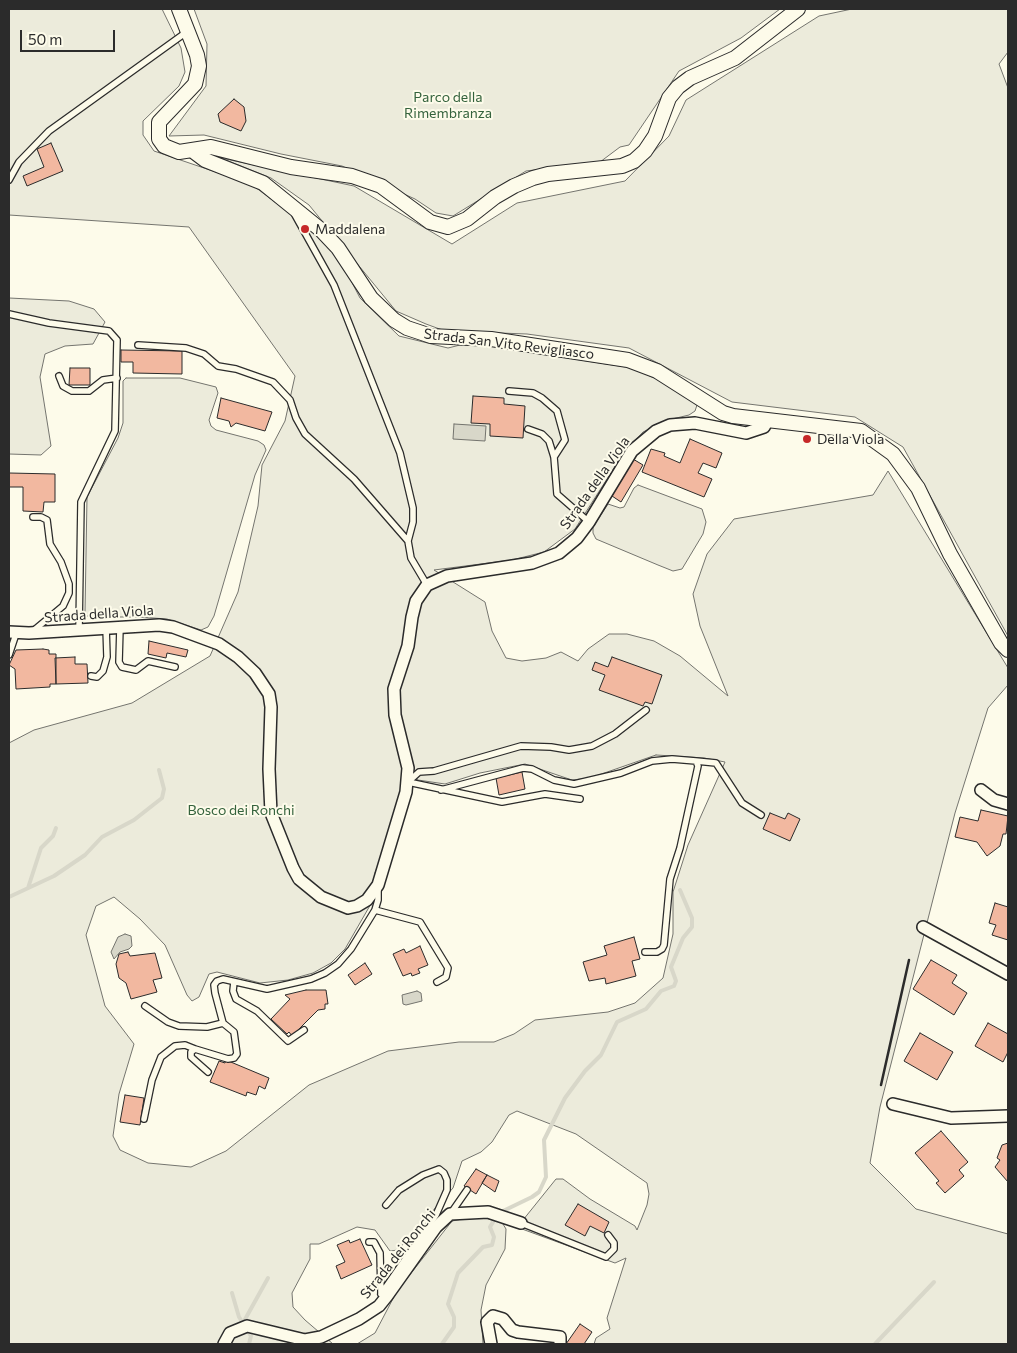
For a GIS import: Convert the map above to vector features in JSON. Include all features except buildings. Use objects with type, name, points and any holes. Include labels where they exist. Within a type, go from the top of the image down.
[{"type":"street","name":"Strada San Vito Revigliasco","points":[[179,9],[197,55],[197,78],[188,92],[168,110],[160,122],[158,129],[159,139],[164,146],[179,152],[193,151],[205,160],[254,178],[290,204],[328,236],[371,298],[407,328],[431,336],[491,339],[628,360],[656,372],[723,413],[747,419],[861,431],[893,454],[918,488],[950,554],[1001,643],[1008,650]]},
{"type":"street","points":[[193,151],[211,147],[291,167],[365,180],[393,194],[430,222],[448,227],[462,222],[514,186],[533,178],[548,174],[622,166],[634,161],[645,152],[655,136],[669,98],[678,87],[690,78],[735,58],[798,9]]},
{"type":"street","name":"Strada della Viola","points":[[12,633],[148,624],[173,627],[219,644],[238,657],[255,673],[268,694],[271,707],[269,769],[272,813],[299,879],[321,897],[348,908],[357,906],[367,900],[378,885],[408,782],[408,768],[393,701],[397,678],[410,640],[412,617],[416,601],[427,585],[447,576],[532,563],[547,558],[569,545],[589,522],[632,450],[656,431],[670,425],[696,423],[746,433],[764,427],[768,420]]},
{"type":"street","points":[[981,790],[994,800],[1008,804]]},
{"type":"street","points":[[923,927],[1008,974]]},
{"type":"street","points":[[893,1104],[951,1118],[1008,1116]]},
{"type":"street","name":"Strada dei Ronchi","points":[[224,1344],[230,1333],[247,1326],[297,1340],[314,1340],[342,1328],[379,1306],[436,1227],[450,1214],[488,1212],[521,1224]]},
{"type":"street","points":[[491,1344],[487,1322],[493,1316],[503,1319],[512,1330],[518,1332],[560,1337],[560,1344]]},
{"type":"lane","points":[[9,180],[28,151],[49,131],[188,31]]},
{"type":"lane","points":[[290,204],[334,285],[400,453],[413,508],[413,522],[408,541],[411,558],[427,585]]},
{"type":"lane","points":[[9,314],[48,323],[109,331],[115,334],[118,340],[116,431],[81,502],[79,630]]},
{"type":"lane","points":[[138,345],[186,348],[204,354],[218,366],[236,369],[273,382],[290,400],[296,418],[305,434],[354,479],[408,541]]},
{"type":"lane","points":[[59,376],[63,386],[72,391],[89,391],[103,380],[117,378]]},
{"type":"lane","points":[[509,391],[533,393],[557,411],[565,440],[554,457]]},
{"type":"lane","points":[[528,429],[542,434],[549,441],[554,457],[557,494],[589,522]]},
{"type":"lane","points":[[29,633],[62,606],[69,593],[65,571],[47,538],[47,520],[41,517],[33,518]]},
{"type":"lane","points":[[91,676],[97,677],[103,671],[107,658],[106,627]]},
{"type":"lane","points":[[120,627],[120,662],[122,667],[136,670],[144,662],[148,661],[174,667]]},
{"type":"lane","points":[[9,654],[12,633]]},
{"type":"lane","points":[[408,782],[419,772],[434,771],[521,746],[569,750],[592,746],[615,734],[646,710]]},
{"type":"lane","points":[[442,790],[450,786],[523,768],[532,769],[554,780],[574,784],[621,773],[652,761],[672,758],[716,763],[742,803],[761,815]]},
{"type":"lane","points":[[645,952],[656,952],[662,949],[664,945],[670,879],[680,848],[698,766],[696,761]]},
{"type":"lane","points":[[408,782],[502,802],[544,794],[580,799]]},
{"type":"lane","name":"Strada della Viola","points":[[223,1023],[214,985],[217,981],[223,979],[267,989],[311,980],[325,973],[338,964],[351,949],[375,910],[378,900],[378,885]]},
{"type":"lane","points":[[375,910],[404,920],[420,922],[448,968],[446,976],[437,982]]},
{"type":"lane","points":[[234,982],[233,991],[236,999],[257,1010],[288,1041],[304,1030]]},
{"type":"lane","points":[[144,1119],[152,1080],[161,1057],[175,1046],[185,1045],[228,1059],[234,1058],[237,1054],[237,1041],[234,1032],[223,1023],[207,1027],[179,1026],[168,1022],[145,1006]]},
{"type":"lane","points":[[195,1049],[191,1052],[191,1057],[208,1072]]},
{"type":"lane","points":[[381,1294],[436,1215],[447,1190],[448,1180],[440,1169],[422,1175],[399,1190],[386,1205]]},
{"type":"lane","points":[[450,1214],[467,1190]]},
{"type":"lane","points":[[521,1224],[606,1257],[614,1249],[614,1243],[608,1235]]},
{"type":"lane","points":[[369,1242],[374,1242],[380,1253],[381,1294],[379,1306]]},
{"type":"green space","name":"Bosco dei Ronchi","points":[[9,9],[162,9],[181,48],[185,72],[179,86],[143,121],[143,135],[154,151],[251,184],[319,235],[344,267],[360,298],[399,336],[448,348],[460,345],[484,345],[632,368],[670,385],[697,405],[695,411],[689,415],[668,420],[643,432],[625,451],[575,529],[544,552],[512,560],[434,570],[485,602],[492,631],[506,658],[522,661],[546,658],[561,652],[578,661],[588,649],[609,634],[627,634],[654,641],[680,656],[728,696],[700,626],[693,594],[707,554],[734,519],[873,495],[888,471],[1008,668],[1008,685],[988,708],[955,813],[880,1107],[870,1163],[916,1209],[1008,1234],[1008,1344],[594,1344],[596,1338],[610,1329],[607,1318],[626,1258],[615,1263],[522,1229],[523,1220],[556,1179],[563,1179],[590,1199],[635,1226],[637,1230],[647,1205],[649,1194],[647,1183],[576,1134],[517,1111],[509,1115],[492,1142],[481,1152],[462,1161],[453,1188],[398,1250],[390,1251],[375,1230],[357,1227],[319,1244],[310,1244],[310,1259],[292,1293],[293,1307],[333,1344],[9,1344],[9,743],[34,730],[132,703],[210,656],[238,592],[258,506],[262,465],[285,421],[295,376],[189,227],[9,215]],"holes":[[[656,755],[704,758],[725,762],[688,845],[673,892],[673,934],[663,978],[635,1003],[608,1012],[535,1020],[514,1034],[494,1042],[459,1042],[388,1051],[309,1085],[226,1151],[191,1167],[148,1163],[120,1150],[113,1136],[119,1094],[134,1044],[105,1006],[86,935],[96,906],[114,897],[140,919],[165,945],[187,995],[192,1001],[199,997],[209,974],[217,972],[260,983],[288,980],[313,973],[331,963],[345,949],[372,902],[375,873],[413,777],[418,780],[445,784],[480,773],[525,764],[572,780],[590,778]]]},
{"type":"green space","name":"Parco della Rimembranza","points":[[194,9],[780,9],[741,38],[679,71],[629,145],[620,147],[600,162],[526,171],[453,216],[436,213],[415,199],[342,166],[281,154],[204,135],[169,136],[206,86],[207,44]]},
{"type":"green space","points":[[852,9],[1008,9],[1008,52],[999,64],[1008,88],[1008,636],[903,447],[855,417],[732,402],[629,348],[527,334],[445,331],[426,324],[396,311],[309,205],[271,178],[221,158],[354,186],[452,244],[517,203],[625,181],[669,136],[686,100],[819,16]]},
{"type":"green space","points":[[9,298],[69,301],[94,309],[105,322],[93,344],[65,346],[45,354],[40,377],[51,446],[41,455],[9,454]]},
{"type":"green space","points":[[126,378],[180,378],[216,387],[218,393],[209,420],[211,426],[216,430],[258,441],[264,445],[266,450],[255,475],[214,616],[208,627],[201,630],[167,619],[92,617],[87,616],[85,612],[87,497],[118,438],[123,423],[123,381]]},
{"type":"green space","points":[[638,485],[702,509],[706,522],[703,534],[682,569],[673,571],[596,539],[593,527],[608,504],[620,508],[624,507],[634,488]]},
{"type":"green space","points":[[479,1216],[500,1219],[506,1229],[505,1249],[486,1285],[481,1310],[483,1344],[357,1344],[375,1333],[397,1291],[452,1221]]},
{"type":"shaded area","points":[[454,424],[486,426],[485,441],[453,439]]},
{"type":"shaded area","points":[[125,934],[131,936],[132,946],[120,952],[114,959],[111,952],[118,937]]},
{"type":"shaded area","points":[[417,991],[421,993],[422,1001],[403,1004],[402,995]]},
{"type":"waterway","points":[[9,897],[54,876],[85,855],[102,837],[134,820],[162,798],[164,789],[159,770]]},
{"type":"waterway","points":[[28,888],[41,848],[53,836],[56,828]]},
{"type":"waterway","points":[[501,1212],[539,1192],[546,1177],[544,1140],[565,1098],[585,1071],[601,1055],[617,1022],[646,1009],[661,991],[674,986],[676,981],[671,967],[683,938],[692,927],[692,918],[680,890]]},
{"type":"waterway","points":[[442,1344],[454,1327],[454,1317],[448,1304],[458,1273],[483,1247],[492,1245],[494,1237],[490,1227],[496,1217]]},
{"type":"waterway","points":[[243,1323],[268,1278]]},
{"type":"waterway","points":[[875,1344],[934,1282]]},
{"type":"waterway","points":[[232,1293],[239,1317],[243,1323]]},
{"type":"waterway","points":[[247,1330],[251,1336],[249,1344]]},
{"type":"wall","points":[[881,1085],[909,960]]},
{"type":"place","name":"Maddalena","points":[[305,229]]},
{"type":"place","name":"Della Viola","points":[[807,439]]}]
